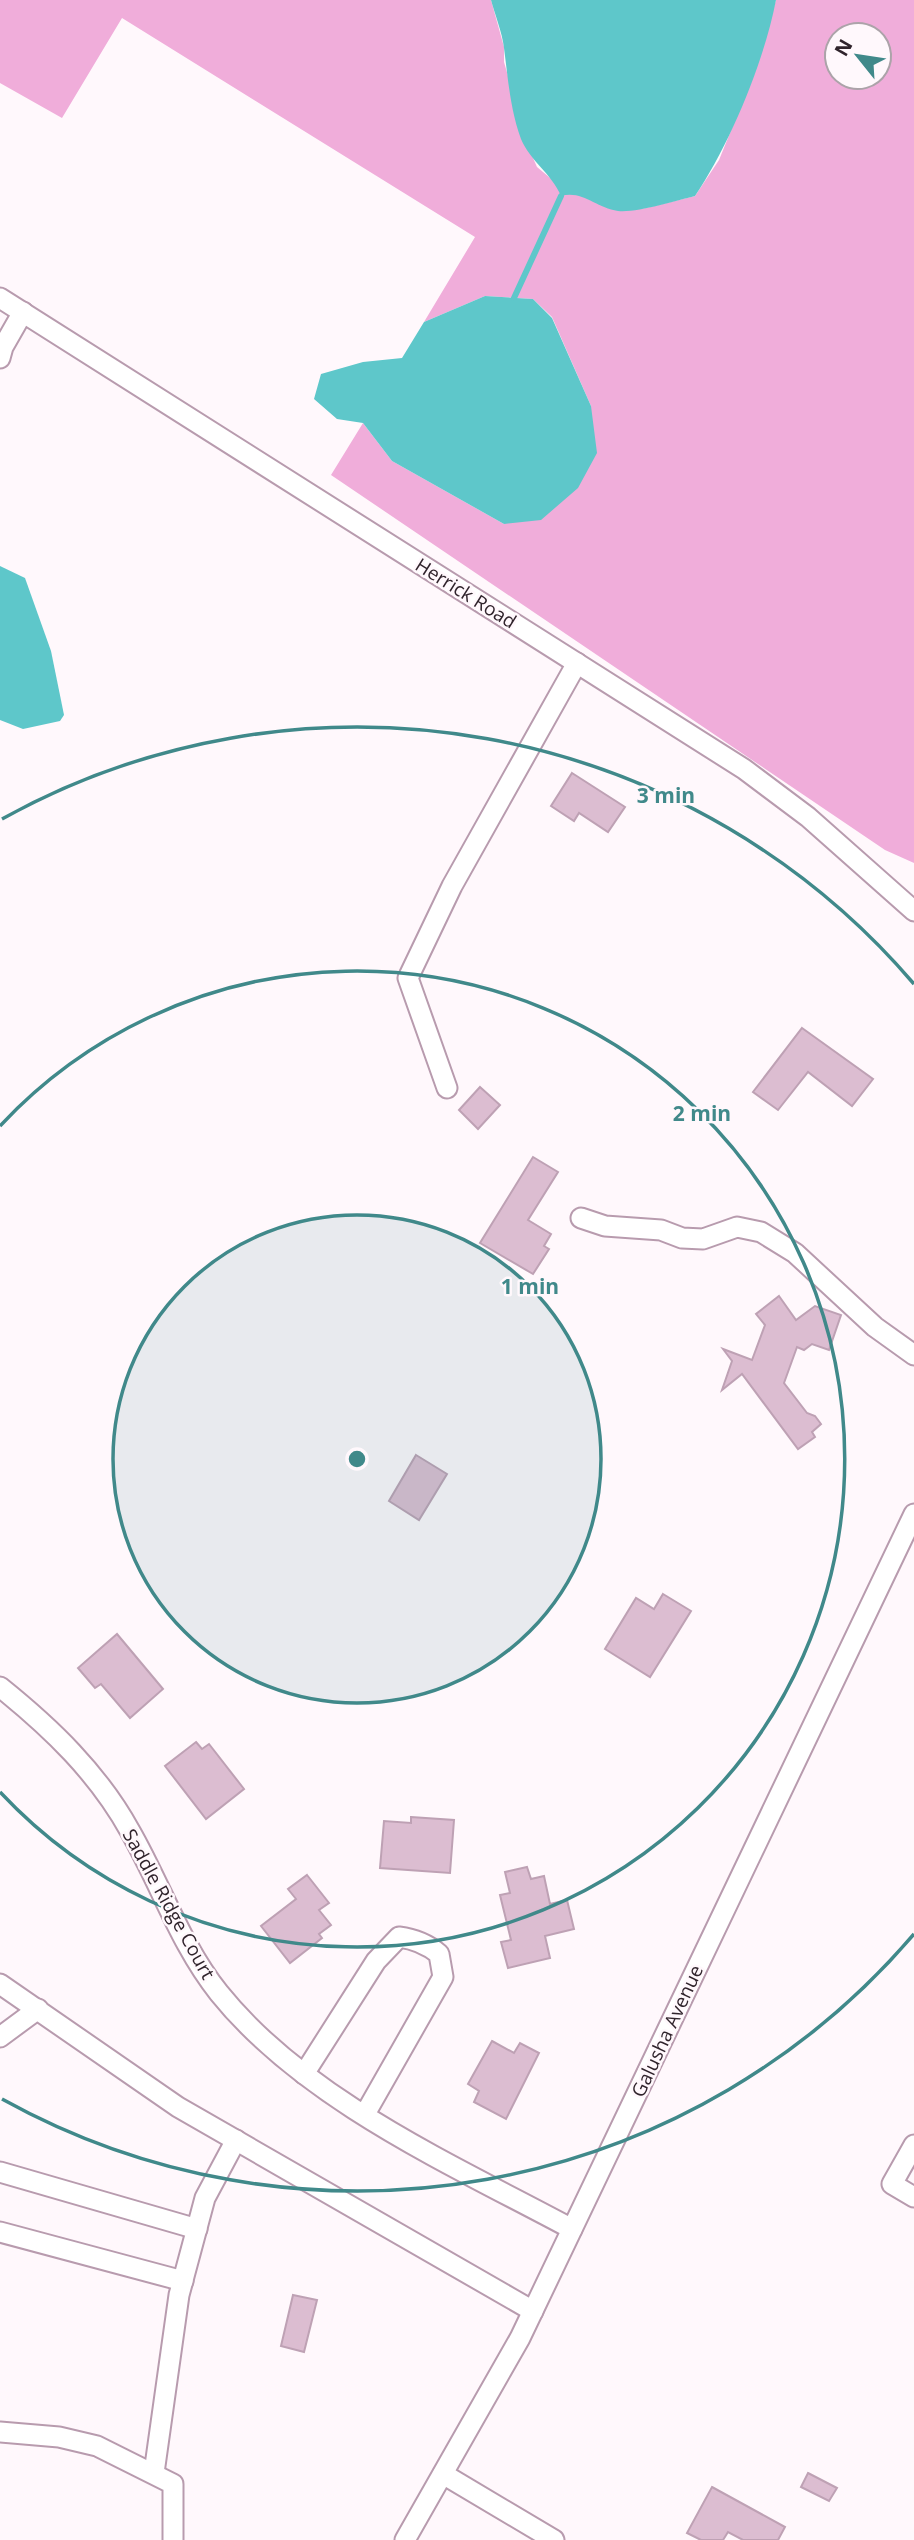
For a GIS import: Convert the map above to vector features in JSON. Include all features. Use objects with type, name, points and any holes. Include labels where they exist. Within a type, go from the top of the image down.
[{"type":"street","name":"Herrick Road","points":[[0,298],[744,769],[818,825],[914,911]]},
{"type":"street","points":[[0,358],[3,347],[23,312]]},
{"type":"street","points":[[447,1088],[408,978],[452,886],[577,663]]},
{"type":"street","points":[[581,1218],[605,1226],[661,1230],[682,1238],[703,1239],[737,1227],[761,1232],[795,1253],[876,1327],[914,1355]]},
{"type":"street","name":"Galusha Avenue","points":[[405,2540],[533,2311],[914,1514]]},
{"type":"street","name":"Saddle Ridge Court","points":[[0,1686],[33,1713],[92,1774],[130,1829],[169,1910],[204,1972],[250,2029],[304,2074],[365,2114],[419,2147],[572,2230]]},
{"type":"street","points":[[304,2074],[376,1961],[399,1937],[414,1939],[432,1948],[439,1954],[443,1977],[365,2114]]},
{"type":"street","points":[[0,1984],[178,2107],[533,2311]]},
{"type":"street","points":[[0,2037],[38,2009]]},
{"type":"street","points":[[154,2473],[183,2281],[205,2198],[236,2140]]},
{"type":"street","points":[[914,2145],[892,2184],[914,2197]]},
{"type":"street","points":[[0,2172],[197,2229]]},
{"type":"street","points":[[0,2232],[183,2281]]},
{"type":"street","points":[[0,2432],[59,2437],[97,2446],[173,2484],[173,2540]]},
{"type":"street","points":[[443,2474],[554,2540]]},
{"type":"shaded area","points":[[0,0],[491,0],[504,47],[504,62],[529,149],[537,167],[555,182],[619,211],[646,208],[695,196],[719,160],[752,79],[776,0],[914,0],[914,863],[885,850],[331,475],[363,423],[392,461],[504,524],[591,406],[552,317],[533,299],[485,296],[424,322],[475,237],[122,18],[62,118],[0,83]]},
{"type":"water","points":[[491,0],[776,0],[771,24],[744,102],[721,152],[695,196],[656,206],[618,211],[576,195],[561,196],[525,147],[514,116],[503,42]]},
{"type":"water","points":[[485,296],[533,299],[552,318],[591,406],[597,453],[578,488],[541,520],[504,524],[392,461],[363,423],[337,419],[314,399],[321,374],[363,362],[402,358],[424,322]]},
{"type":"water","points":[[0,566],[25,578],[51,651],[64,715],[60,721],[23,729],[0,720]]},
{"type":"building","points":[[572,773],[625,807],[608,832],[579,813],[574,821],[551,806]]},
{"type":"building","points":[[802,1028],[873,1079],[852,1106],[808,1072],[778,1110],[753,1092]]},
{"type":"building","points":[[480,1087],[500,1105],[478,1129],[459,1110]]},
{"type":"building","points":[[533,1157],[558,1172],[528,1220],[551,1234],[544,1246],[549,1249],[533,1274],[480,1243]]},
{"type":"building","points":[[779,1296],[796,1320],[815,1306],[841,1315],[829,1350],[812,1344],[804,1350],[797,1347],[784,1383],[807,1413],[815,1416],[821,1424],[812,1432],[815,1437],[798,1449],[742,1374],[722,1390],[732,1361],[723,1349],[752,1360],[765,1325],[756,1314]]},
{"type":"building","points":[[416,1455],[447,1474],[419,1520],[389,1501]]},
{"type":"building","points":[[663,1594],[691,1611],[650,1677],[605,1649],[636,1598],[654,1609]]},
{"type":"building","points":[[117,1634],[163,1689],[130,1718],[101,1684],[95,1688],[78,1668]]},
{"type":"building","points":[[196,1742],[202,1749],[209,1744],[244,1789],[206,1819],[165,1766]]},
{"type":"building","points":[[411,1817],[454,1820],[450,1873],[380,1868],[384,1821],[411,1823]]},
{"type":"building","points":[[527,1867],[531,1879],[544,1876],[550,1904],[567,1900],[574,1929],[545,1936],[550,1958],[508,1968],[501,1942],[511,1940],[500,1895],[510,1893],[505,1872]]},
{"type":"building","points":[[307,1875],[329,1903],[319,1910],[331,1925],[319,1934],[322,1938],[290,1963],[261,1926],[296,1899],[288,1889]]},
{"type":"building","points":[[492,2041],[514,2053],[520,2043],[539,2053],[506,2119],[474,2102],[479,2091],[468,2084]]},
{"type":"building","points":[[293,2295],[317,2300],[304,2352],[281,2346]]},
{"type":"building","points":[[808,2473],[837,2488],[829,2501],[801,2487]]},
{"type":"building","points":[[712,2487],[785,2527],[778,2540],[743,2540],[728,2532],[723,2540],[701,2540],[687,2533]]},
{"type":"waterway","points":[[514,298],[561,196]]}]
